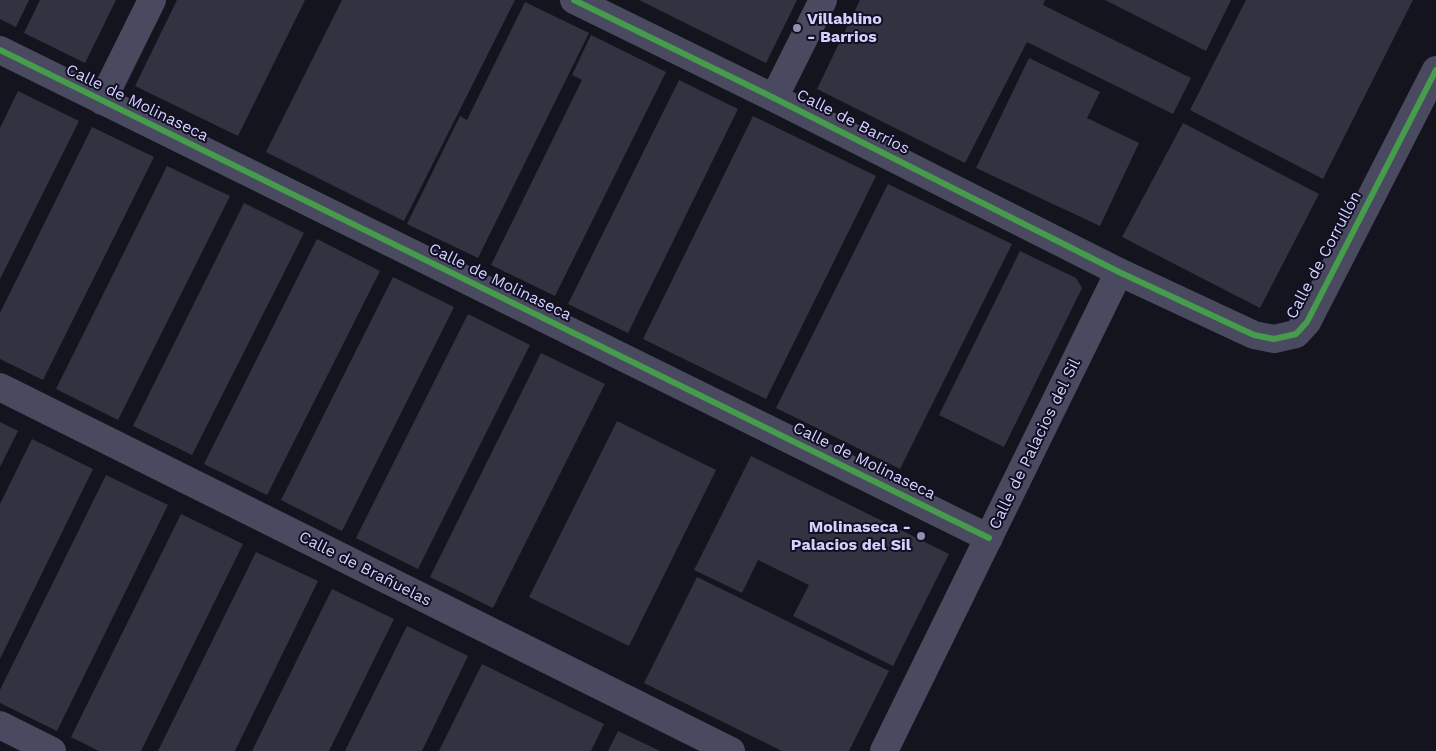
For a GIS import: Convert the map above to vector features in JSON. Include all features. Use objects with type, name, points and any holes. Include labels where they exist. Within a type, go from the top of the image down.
[{"type":"street","points":[[102,101],[152,0]]},
{"type":"street","name":"Calle de Barrios","points":[[574,0],[774,98],[1119,272]]},
{"type":"street","points":[[774,98],[823,0]]},
{"type":"street","name":"Calle de Molinaseca","points":[[0,50],[989,538]]},
{"type":"street","name":"Calle de Corrullón","points":[[1119,272],[1254,335],[1274,338],[1296,334],[1308,322],[1436,70]]},
{"type":"street","name":"Calle de Palacios del Sil","points":[[884,751],[1119,272]]},
{"type":"street","name":"Calle de Brañuelas","points":[[0,386],[731,751]]},
{"type":"street","points":[[0,725],[52,751]]},
{"type":"building","points":[[0,0],[29,0],[16,27],[0,19]]},
{"type":"building","points":[[40,0],[116,0],[85,63],[24,33]]},
{"type":"building","points":[[177,0],[305,0],[238,136],[135,86]]},
{"type":"building","points":[[342,0],[515,0],[404,221],[266,152]]},
{"type":"building","points":[[639,0],[797,0],[766,63]]},
{"type":"building","points":[[860,0],[1045,0],[1043,5],[1191,78],[1173,114],[1027,42],[965,163],[817,89]]},
{"type":"building","points":[[1105,0],[1231,0],[1206,51]]},
{"type":"building","points":[[1246,0],[1413,0],[1323,179],[1190,110]]},
{"type":"building","points":[[525,2],[589,33],[478,258],[407,224],[460,116],[467,120]]},
{"type":"building","points":[[591,35],[666,72],[555,296],[491,265],[582,80],[572,75]]},
{"type":"building","points":[[1029,58],[1100,92],[1087,118],[1139,143],[1100,226],[976,168]]},
{"type":"building","points":[[679,80],[738,109],[628,333],[568,304]]},
{"type":"building","points":[[18,91],[79,121],[0,279],[0,128]]},
{"type":"building","points":[[753,116],[876,176],[766,399],[643,339]]},
{"type":"building","points":[[1183,123],[1319,194],[1260,308],[1122,237]]},
{"type":"building","points":[[92,127],[154,157],[43,380],[0,359],[0,313]]},
{"type":"building","points":[[167,166],[230,196],[118,420],[56,389]]},
{"type":"building","points":[[888,184],[1012,244],[900,469],[776,408]]},
{"type":"building","points":[[244,203],[304,233],[192,455],[133,426]]},
{"type":"building","points":[[317,239],[380,271],[267,495],[204,464]]},
{"type":"building","points":[[1020,251],[1076,278],[1082,288],[1004,447],[939,415]]},
{"type":"building","points":[[393,277],[454,307],[342,531],[281,500]]},
{"type":"building","points":[[468,314],[530,345],[418,569],[356,538]]},
{"type":"building","points":[[541,353],[605,384],[493,608],[430,577]]},
{"type":"building","points":[[617,421],[716,470],[629,646],[529,597]]},
{"type":"building","points":[[0,422],[18,431],[0,467]]},
{"type":"building","points":[[32,439],[93,469],[0,659],[0,504]]},
{"type":"building","points":[[751,456],[949,554],[893,666],[793,616],[809,585],[758,560],[742,593],[694,570]]},
{"type":"building","points":[[106,475],[168,505],[57,731],[0,703],[0,690]]},
{"type":"building","points":[[181,514],[243,544],[141,751],[99,751],[71,737]]},
{"type":"building","points":[[256,552],[318,581],[235,751],[158,751]]},
{"type":"building","points":[[697,577],[889,671],[849,751],[782,751],[644,683]]},
{"type":"building","points":[[332,589],[394,619],[329,751],[252,751]]},
{"type":"building","points":[[407,626],[468,656],[422,751],[345,751]]},
{"type":"building","points":[[482,664],[604,724],[591,751],[439,751]]},
{"type":"building","points":[[618,731],[660,751],[608,751]]},
{"type":"cycle path","points":[[574,0],[774,98],[1119,272],[1254,335],[1274,339],[1296,334],[1307,322],[1436,70]]},
{"type":"cycle path","points":[[0,50],[989,538]]},
{"type":"place","name":"Villablino - Barrios","points":[[797,28]]},
{"type":"place","name":"Molinaseca - Palacios del Sil","points":[[921,536]]}]
